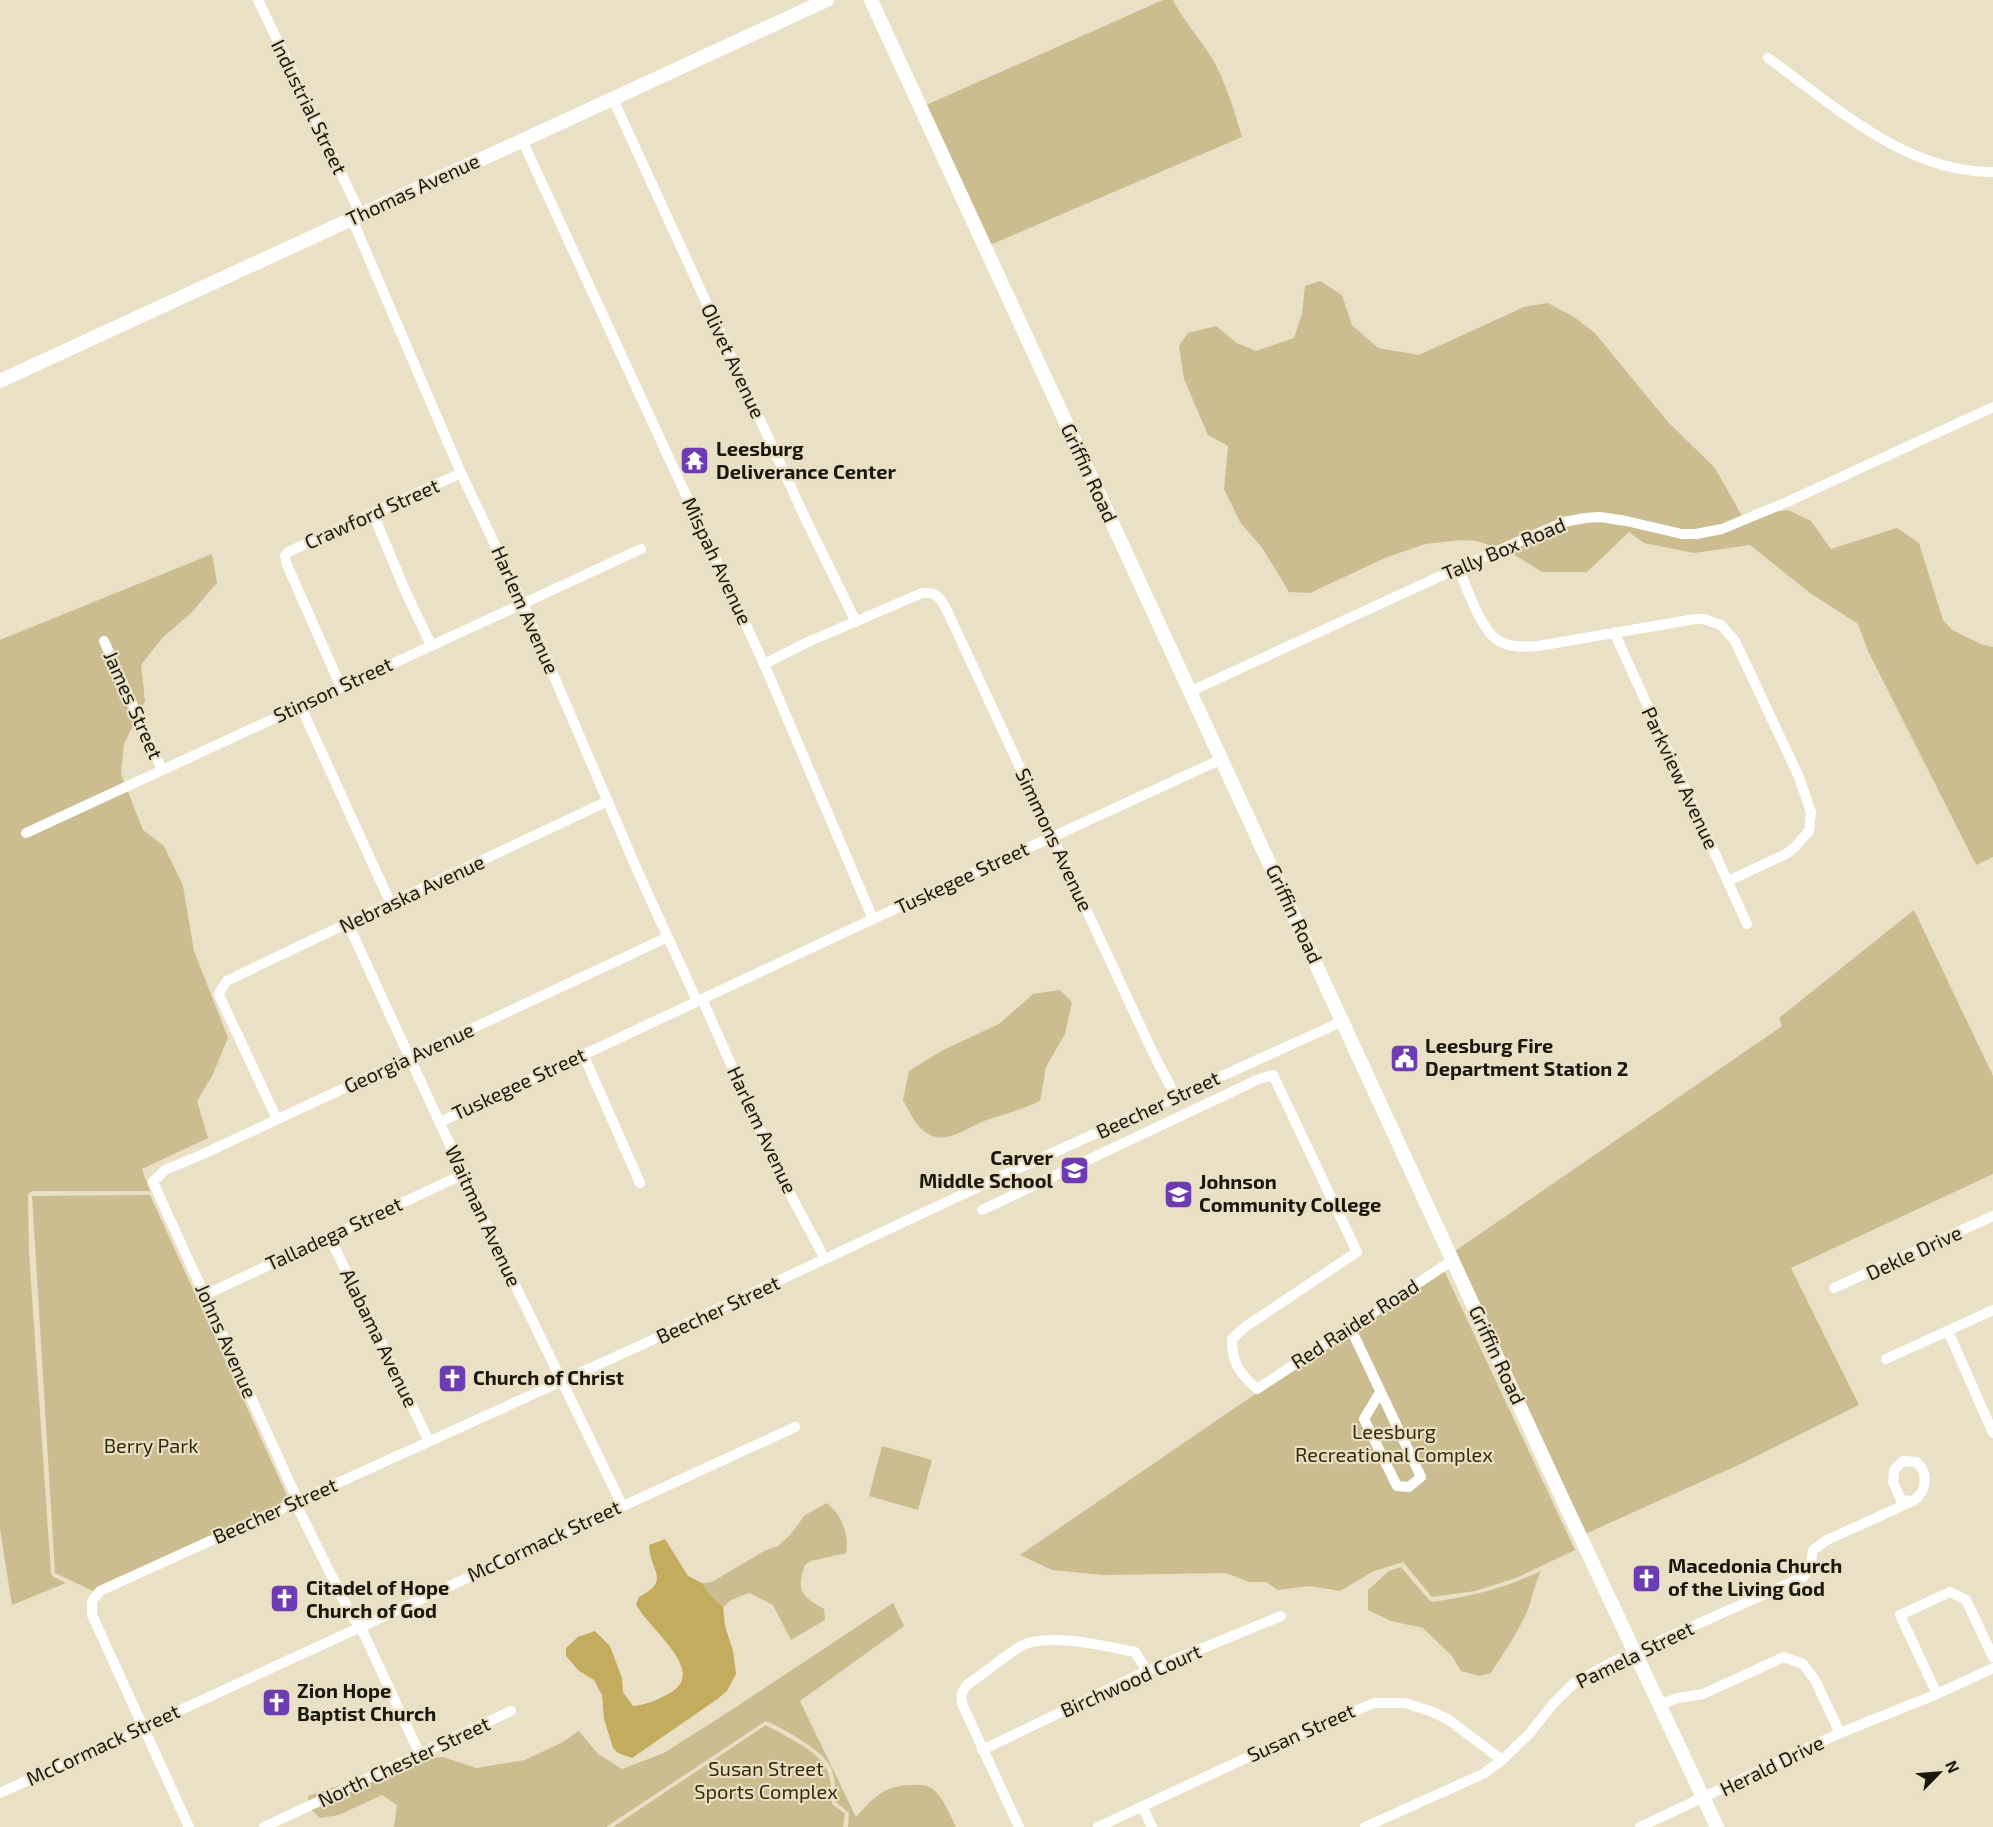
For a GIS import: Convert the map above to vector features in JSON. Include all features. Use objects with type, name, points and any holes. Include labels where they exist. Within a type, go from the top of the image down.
[{"type":"street","name":"Industrial Street","points":[[258,0],[356,217]]},
{"type":"street","name":"Thomas Avenue","points":[[0,381],[827,0]]},
{"type":"street","name":"Griffin Road","points":[[871,0],[1717,1827]]},
{"type":"street","points":[[1768,58],[1883,141],[1928,162],[1976,172],[1993,172]]},
{"type":"street","name":"Olivet Avenue","points":[[612,99],[807,522],[856,622]]},
{"type":"street","name":"Mispah Avenue","points":[[522,140],[764,664],[873,919]]},
{"type":"street","name":"Harlem Avenue","points":[[356,217],[461,473],[523,604],[638,872],[780,1175],[825,1259]]},
{"type":"street","name":"Tally Box Road","points":[[1191,691],[1546,529],[1585,518],[1600,517],[1682,534],[1722,529],[1787,502],[1993,407]]},
{"type":"street","name":"Crawford Street","points":[[341,687],[285,556],[288,552],[461,473]]},
{"type":"street","points":[[374,514],[408,597],[431,645]]},
{"type":"street","name":"Stinson Street","points":[[27,833],[641,549]]},
{"type":"street","points":[[1458,568],[1491,634],[1502,643],[1513,646],[1538,646],[1695,619],[1704,619],[1721,625],[1735,641],[1799,777],[1811,812],[1809,831],[1786,854],[1728,881]]},
{"type":"street","name":"Simmons Avenue","points":[[856,622],[925,592],[933,594],[942,601],[1154,1055],[1176,1097]]},
{"type":"street","points":[[764,664],[856,622]]},
{"type":"street","name":"Parkview Avenue","points":[[1614,632],[1748,924]]},
{"type":"street","name":"James Street","points":[[104,641],[162,770]]},
{"type":"street","points":[[300,705],[391,904]]},
{"type":"street","name":"Tuskegee Street","points":[[440,1122],[873,919],[1222,759]]},
{"type":"street","name":"Nebraska Avenue","points":[[276,1119],[219,995],[227,981],[608,801]]},
{"type":"street","name":"Waitman Avenue","points":[[348,924],[561,1382],[564,1383],[622,1506]]},
{"type":"street","name":"Georgia Avenue","points":[[153,1182],[165,1170],[668,937]]},
{"type":"street","name":"Beecher Street","points":[[144,1726],[92,1615],[93,1598],[108,1586],[561,1382],[1343,1021]]},
{"type":"street","points":[[583,1054],[640,1184]]},
{"type":"street","name":"Red Raider Road","points":[[982,1210],[1259,1079],[1273,1075],[1357,1252],[1245,1327],[1232,1339],[1232,1354],[1242,1375],[1257,1389],[1453,1260]]},
{"type":"street","name":"Talladega Street","points":[[205,1295],[464,1174]]},
{"type":"street","name":"Johns Avenue","points":[[153,1182],[296,1502],[420,1755]]},
{"type":"street","name":"Dekle Drive","points":[[1834,1288],[1993,1216]]},
{"type":"street","name":"Alabama Avenue","points":[[329,1236],[429,1440]]},
{"type":"street","points":[[1886,1359],[1993,1310]]},
{"type":"street","points":[[1350,1327],[1421,1477],[1409,1487],[1397,1486],[1364,1419],[1380,1392]]},
{"type":"street","points":[[1948,1331],[1993,1433]]},
{"type":"street","name":"McCormack Street","points":[[0,1793],[795,1427]]},
{"type":"street","name":"Pamela Street","points":[[1365,1827],[1483,1774],[1502,1760],[1529,1734],[1566,1689],[1583,1678],[1803,1577],[1810,1568],[1813,1550],[1816,1547],[1913,1501]]},
{"type":"street","points":[[1937,1694],[1900,1615],[1950,1592],[1966,1600],[1993,1657]]},
{"type":"street","name":"Birchwood Court","points":[[982,1750],[1147,1671],[1281,1616]]},
{"type":"street","points":[[1019,1827],[963,1706],[961,1692],[968,1684],[1023,1646],[1044,1640],[1094,1644],[1135,1652],[1147,1671]]},
{"type":"street","name":"Herald Drive","points":[[1659,1705],[1678,1698],[1703,1694],[1784,1657],[1803,1664],[1815,1680],[1840,1733]]},
{"type":"street","name":"Herald Drive","points":[[1641,1827],[1840,1733],[1937,1694],[1993,1668]]},
{"type":"street","name":"Susan Street","points":[[1098,1827],[1253,1755],[1374,1703],[1405,1703],[1433,1712],[1449,1720],[1502,1760]]},
{"type":"street","name":"North Chester Street","points":[[264,1827],[511,1711]]},
{"type":"street","points":[[144,1726],[189,1827]]},
{"type":"street","points":[[1143,1806],[1152,1827]]},
{"type":"green space","points":[[1163,0],[1173,0],[1212,58],[1226,87],[1242,137],[990,245],[926,105]]},
{"type":"green space","points":[[1320,281],[1342,295],[1352,325],[1378,348],[1419,355],[1524,307],[1548,303],[1574,317],[1595,333],[1668,422],[1715,468],[1742,516],[1788,510],[1811,521],[1831,549],[1897,528],[1919,543],[1943,620],[1952,630],[1981,644],[1993,647],[1993,857],[1976,865],[1868,651],[1858,624],[1810,593],[1750,545],[1694,553],[1644,543],[1629,532],[1587,572],[1542,572],[1510,552],[1477,541],[1461,540],[1425,544],[1385,558],[1310,593],[1289,592],[1263,549],[1240,522],[1224,489],[1228,446],[1208,435],[1184,379],[1179,346],[1188,333],[1216,326],[1237,343],[1256,351],[1294,338],[1302,314],[1305,286]]},
{"type":"green space","points":[[212,554],[217,583],[191,613],[162,638],[141,665],[145,701],[124,744],[121,774],[143,830],[164,846],[183,886],[194,951],[228,1038],[212,1076],[197,1101],[208,1138],[142,1169],[150,1191],[32,1191],[28,1194],[29,1252],[51,1574],[66,1583],[12,1605],[0,1529],[0,640]]},
{"type":"green space","points":[[1914,910],[1993,1076],[1993,1174],[1791,1268],[1859,1405],[1745,1462],[1585,1534],[1455,1251],[1782,1026],[1779,1018]]},
{"type":"green space","points":[[1060,990],[1072,1002],[1065,1034],[1046,1067],[1040,1101],[948,1137],[936,1137],[924,1132],[912,1117],[903,1100],[909,1071],[943,1050],[999,1024],[1033,994]]},
{"type":"green space","name":"Berry Park","points":[[150,1195],[289,1500],[93,1591],[55,1573],[32,1196]]},
{"type":"green space","name":"Leesburg Recreational Complex","points":[[1442,1266],[1575,1550],[1516,1578],[1475,1591],[1432,1597],[1403,1562],[1374,1571],[1340,1591],[1310,1586],[1278,1590],[1266,1582],[1249,1582],[1226,1573],[1103,1575],[1052,1570],[1020,1555]]},
{"type":"green space","points":[[882,1446],[932,1460],[918,1510],[869,1496]]},
{"type":"green space","points":[[827,1503],[837,1513],[843,1525],[846,1553],[811,1561],[805,1565],[801,1581],[802,1592],[824,1609],[825,1620],[791,1640],[773,1605],[749,1593],[731,1600],[723,1607],[710,1595],[702,1583],[712,1582],[764,1551],[778,1546],[790,1535],[805,1515]]},
{"type":"green space","points":[[1401,1567],[1432,1602],[1488,1591],[1541,1571],[1529,1607],[1516,1632],[1491,1673],[1479,1676],[1461,1671],[1452,1656],[1423,1628],[1391,1621],[1368,1610],[1368,1590],[1389,1571]]},
{"type":"green space","points":[[893,1603],[904,1626],[800,1701],[856,1817],[879,1794],[901,1786],[923,1785],[938,1794],[956,1827],[848,1827],[849,1813],[836,1802],[834,1778],[825,1758],[810,1746],[766,1721],[606,1827],[394,1827],[397,1805],[382,1795],[339,1815],[320,1818],[308,1807],[308,1796],[420,1759],[443,1757],[476,1768],[525,1760],[561,1743],[579,1731],[598,1754],[622,1769],[664,1753]]},
{"type":"green space","name":"Susan Street Sports Complex","points":[[766,1725],[806,1748],[825,1766],[830,1780],[832,1804],[845,1814],[843,1827],[613,1827]]},
{"type":"shaded area","points":[[665,1539],[688,1576],[702,1583],[710,1595],[723,1607],[736,1674],[727,1691],[716,1700],[632,1758],[618,1753],[613,1748],[604,1719],[602,1695],[594,1680],[579,1671],[566,1656],[566,1648],[578,1637],[595,1631],[610,1646],[622,1678],[623,1692],[633,1706],[656,1700],[679,1685],[683,1675],[680,1663],[673,1650],[636,1604],[639,1597],[655,1586],[657,1580],[649,1545]]},
{"type":"place","name":"Leesburg Deliverance Center","points":[[695,461]]},
{"type":"place","name":"Leesburg Fire Department Station 2","points":[[1404,1058]]},
{"type":"place","name":"Carver Middle School","points":[[1074,1170]]},
{"type":"place","name":"Johnson Community College","points":[[1178,1194]]},
{"type":"place","name":"Church of Christ","points":[[452,1378]]},
{"type":"place","name":"Macedonia Church of the Living God","points":[[1647,1578]]},
{"type":"place","name":"Citadel of Hope Church of God","points":[[285,1599]]},
{"type":"place","name":"Zion Hope Baptist Church","points":[[276,1703]]}]
